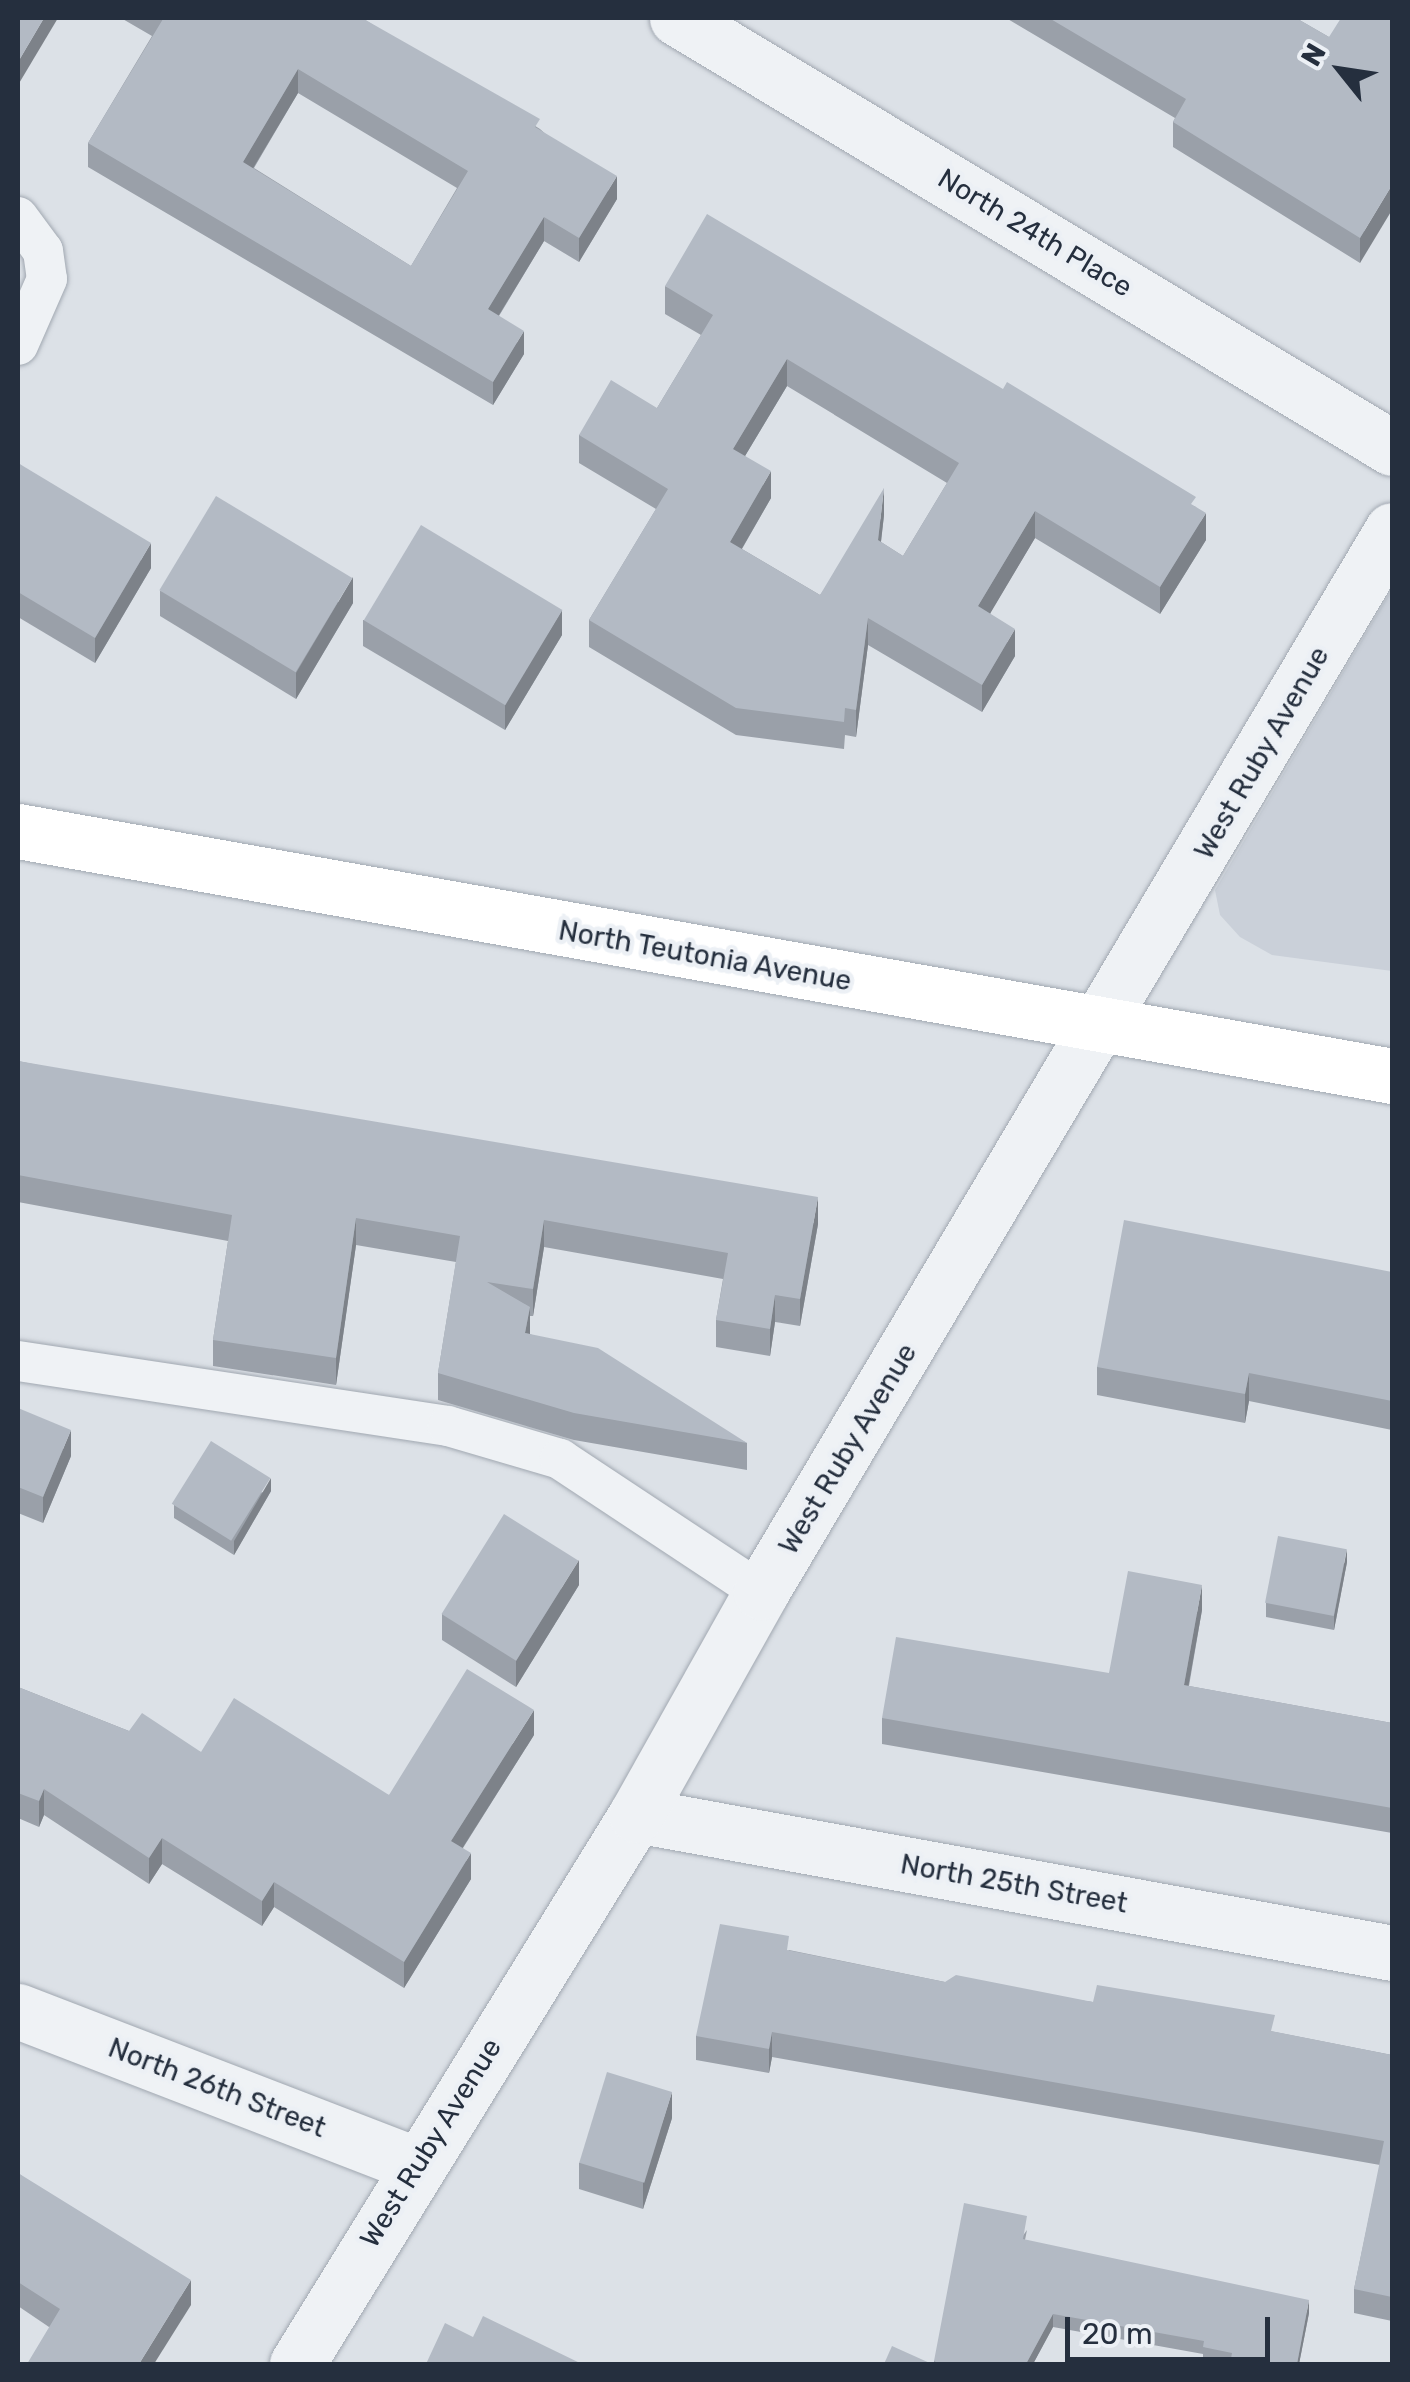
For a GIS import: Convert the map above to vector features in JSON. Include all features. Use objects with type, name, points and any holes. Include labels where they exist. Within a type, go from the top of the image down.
[{"type":"main road","name":"North Teutonia Avenue","points":[[18,831],[1100,1028],[1392,1076]]},
{"type":"street","name":"North 24th Place","points":[[677,18],[1392,448]]},
{"type":"street","name":"West Ruby Avenue","points":[[297,2364],[636,1815],[761,1592],[1100,1028],[1392,530]]},
{"type":"street","name":"North 25th Street","points":[[636,1815],[1392,1953]]},
{"type":"street","name":"North 26th Street","points":[[18,2011],[417,2164]]},
{"type":"lane","points":[[18,217],[43,251],[47,279],[40,308],[18,345]]},
{"type":"lane","points":[[18,1361],[448,1426],[560,1459],[761,1592]]},
{"type":"shaded area","points":[[1392,589],[1392,971],[1272,955],[1240,937],[1220,915],[1215,890]]},
{"type":"building","points":[[18,18],[44,18],[18,62]]},
{"type":"building","points":[[160,18],[362,18],[540,119],[535,127],[617,176],[579,238],[544,217],[488,309],[524,331],[493,382],[88,143],[163,19]],"holes":[[[298,69],[468,171],[411,266],[243,162]]]},
{"type":"building","points":[[1049,18],[1296,18],[1329,37],[1341,18],[1392,18],[1392,185],[1360,238],[1173,122],[1186,99]]},
{"type":"building","points":[[707,214],[1003,389],[1007,382],[1196,497],[1191,504],[1206,513],[1160,587],[1035,511],[978,606],[1015,629],[982,685],[868,618],[856,710],[845,708],[844,722],[736,708],[589,620],[668,489],[579,435],[611,380],[657,408],[713,315],[665,286]],"holes":[[[787,359],[959,463],[903,556],[878,540],[884,488],[820,595],[730,542],[771,471],[733,449]]]},
{"type":"building","points":[[18,463],[151,543],[95,638],[18,592]]},
{"type":"building","points":[[216,496],[352,578],[296,672],[159,590]]},
{"type":"building","points":[[421,525],[562,610],[505,705],[364,620]]},
{"type":"building","points":[[18,1061],[818,1197],[800,1299],[775,1295],[770,1329],[716,1320],[728,1253],[544,1220],[533,1289],[487,1282],[530,1307],[525,1333],[598,1348],[747,1443],[574,1413],[438,1373],[460,1236],[356,1218],[336,1358],[213,1340],[232,1215],[18,1175]]},
{"type":"building","points":[[1124,1220],[1392,1272],[1392,1401],[1249,1373],[1245,1394],[1097,1367]]},
{"type":"building","points":[[18,1408],[71,1430],[43,1497],[18,1487]]},
{"type":"building","points":[[211,1441],[270,1478],[231,1541],[172,1504]]},
{"type":"building","points":[[504,1514],[579,1561],[516,1661],[441,1614]]},
{"type":"building","points":[[1278,1536],[1347,1549],[1334,1616],[1265,1603]]},
{"type":"building","points":[[1128,1571],[1202,1585],[1184,1685],[1392,1723],[1392,1808],[882,1718],[896,1637],[1109,1673]]},
{"type":"building","points":[[467,1669],[534,1710],[451,1841],[471,1853],[404,1962],[274,1882],[262,1901],[162,1838],[149,1858],[44,1789],[39,1801],[18,1793],[18,1687],[129,1731],[142,1713],[201,1752],[234,1698],[389,1795]]},
{"type":"building","points":[[720,1924],[789,1936],[787,1950],[945,1982],[956,1975],[1093,2002],[1097,1985],[1275,2015],[1271,2031],[1392,2055],[1392,2297],[1354,2289],[1384,2141],[772,2032],[769,2049],[696,2036]]},
{"type":"building","points":[[607,2072],[672,2092],[644,2183],[579,2163]]},
{"type":"building","points":[[18,2173],[191,2280],[139,2364],[27,2364],[60,2309],[18,2282]]},
{"type":"building","points":[[964,2203],[1027,2216],[1023,2239],[1309,2300],[1297,2364],[1230,2364],[1232,2353],[1203,2347],[1204,2341],[1053,2314],[1026,2364],[940,2364],[934,2361]]},
{"type":"building","points":[[483,2316],[582,2364],[426,2364],[445,2323],[473,2337]]},
{"type":"building","points":[[892,2346],[932,2364],[884,2364]]}]
